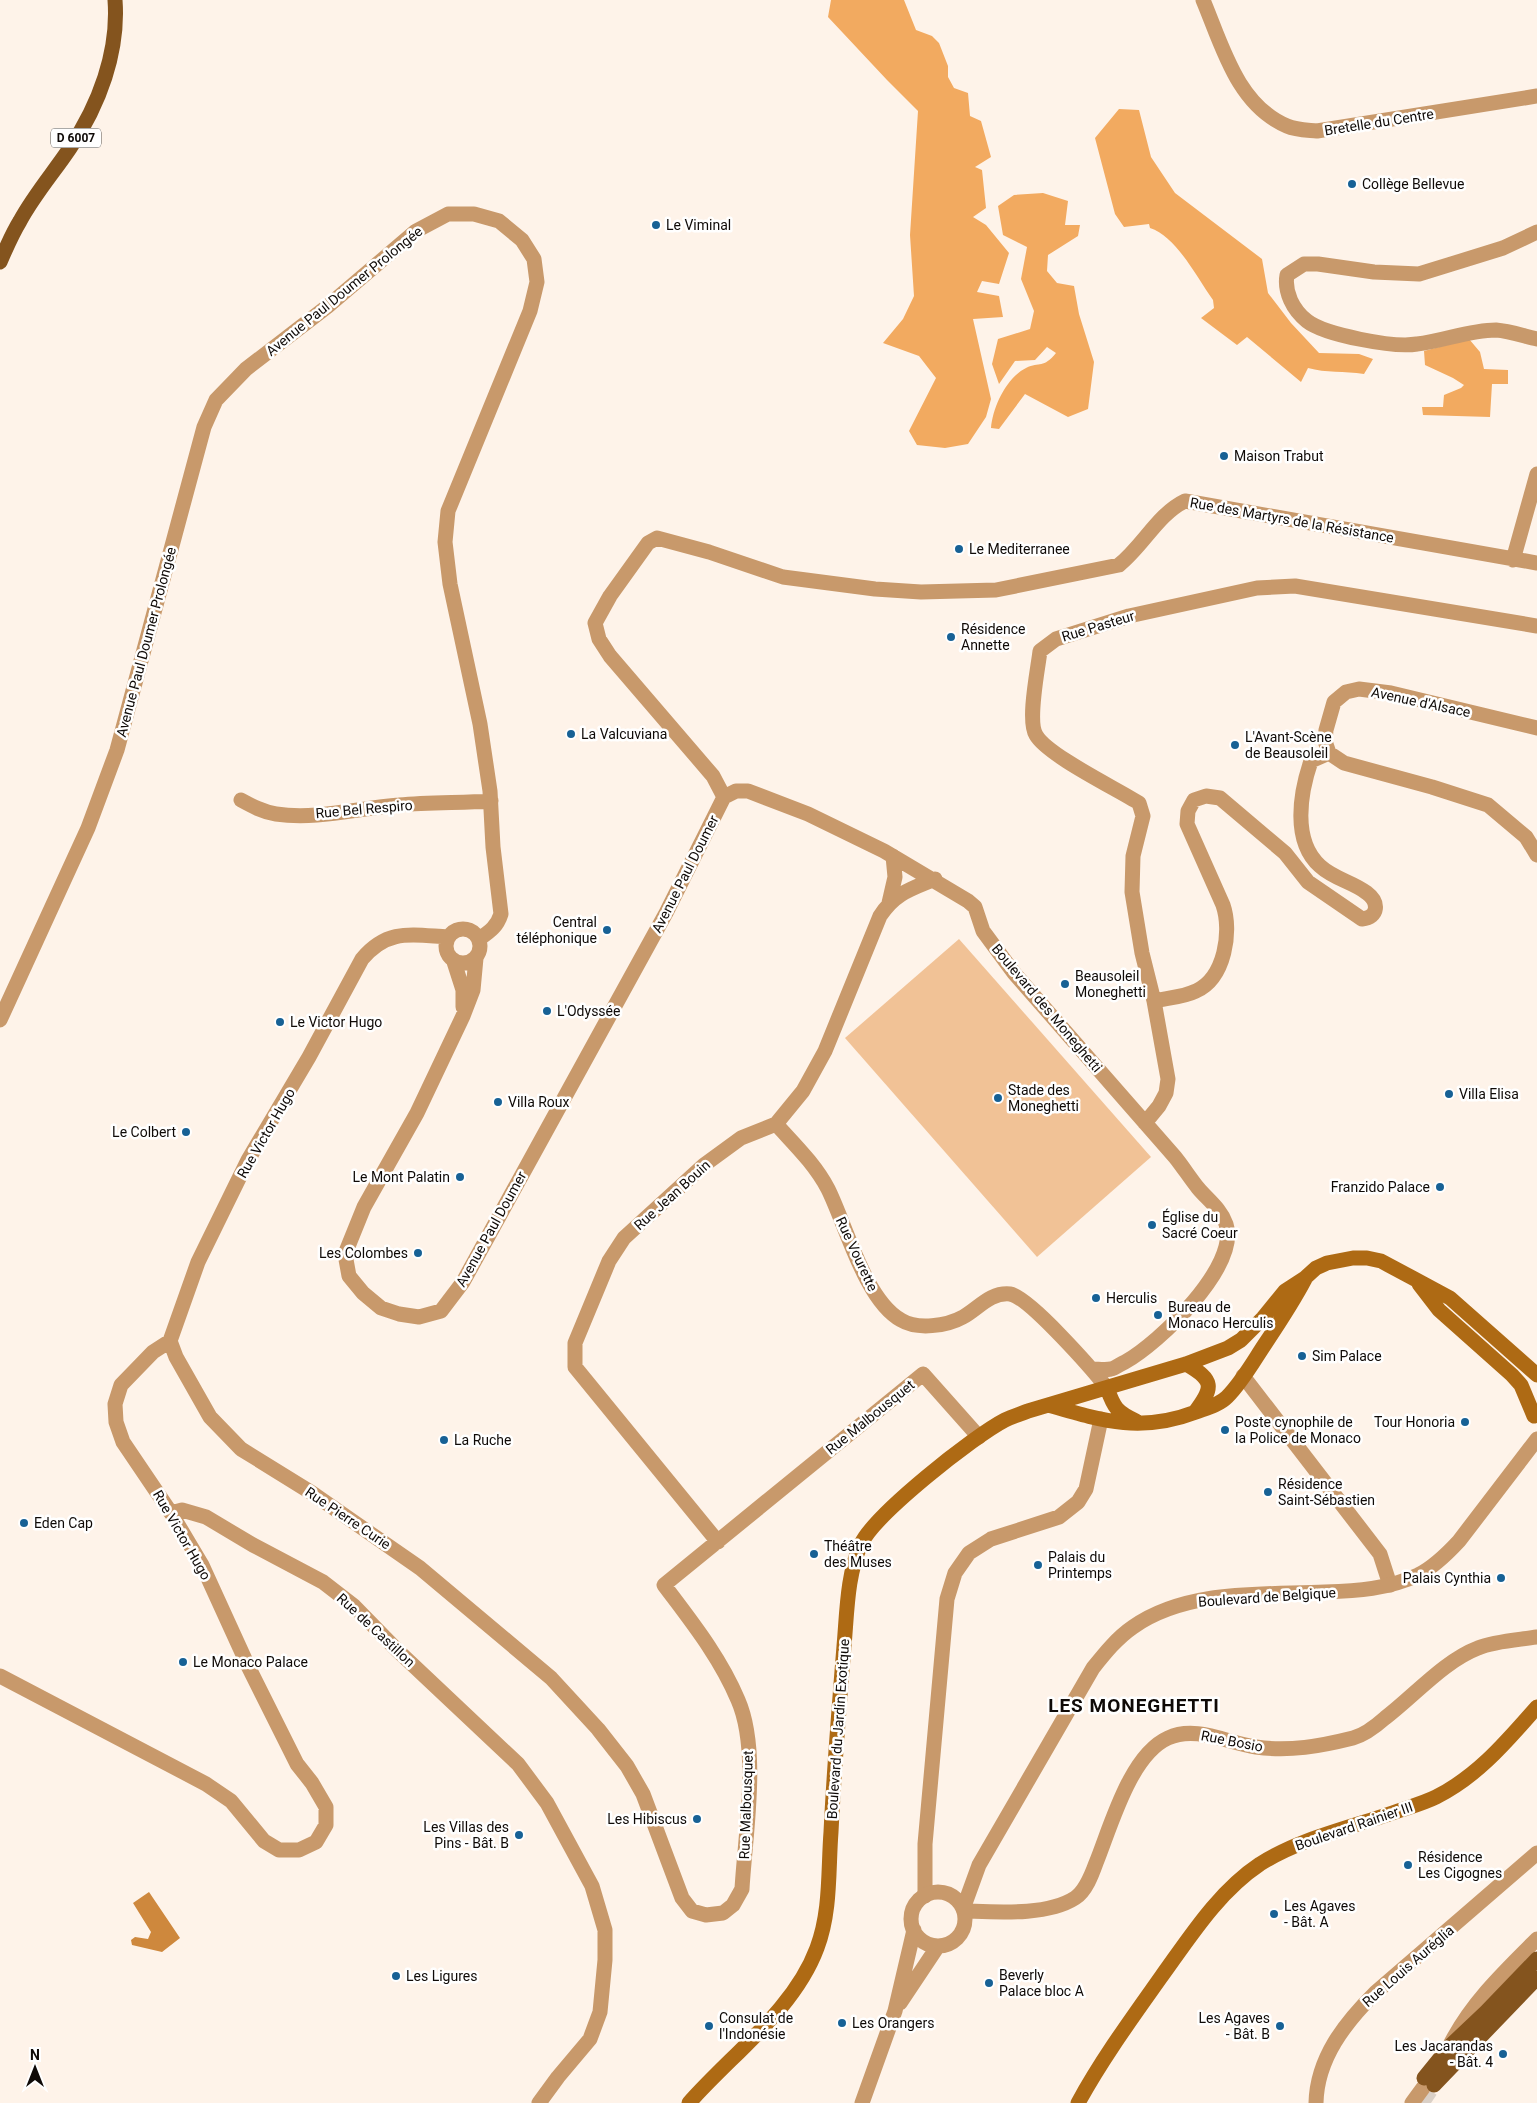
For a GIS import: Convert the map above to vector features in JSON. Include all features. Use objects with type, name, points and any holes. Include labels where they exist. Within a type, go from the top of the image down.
[{"type":"main road","name":"D 6007","points":[[0,262],[20,219],[72,146],[96,100],[111,59],[116,12],[115,0]]},
{"type":"main road","points":[[1186,1364],[1215,1354],[1241,1340],[1263,1318],[1285,1291],[1316,1268],[1340,1259],[1367,1258],[1394,1267],[1416,1281],[1450,1298],[1537,1375]]},
{"type":"main road","points":[[1195,1412],[1216,1405],[1227,1397],[1296,1297],[1305,1278]]},
{"type":"main road","points":[[1416,1281],[1440,1310],[1521,1385],[1536,1417]]},
{"type":"main road","points":[[1186,1364],[1204,1376],[1209,1389],[1207,1396],[1195,1412]]},
{"type":"main road","name":"Boulevard du Jardin Exotique","points":[[688,2103],[780,2010],[800,1985],[810,1966],[824,1929],[828,1895],[839,1704],[848,1608],[854,1567],[860,1545],[868,1531],[882,1517],[979,1437],[1005,1420],[1028,1410],[1186,1364]]},
{"type":"main road","points":[[1101,1418],[1107,1388]]},
{"type":"main road","points":[[1107,1388],[1112,1401],[1121,1414],[1141,1424]]},
{"type":"main road","name":"Boulevard du Jardin Exotique","points":[[1048,1405],[1125,1424],[1177,1420],[1195,1412]]},
{"type":"main road","name":"Boulevard Rainier III","points":[[1078,2103],[1127,2024],[1198,1926],[1240,1879],[1260,1864],[1307,1841],[1358,1826],[1435,1798],[1459,1784],[1493,1755],[1537,1707]]},
{"type":"main road","points":[[1427,2084],[1450,2046],[1537,1959]]},
{"type":"main road","points":[[1427,2084],[1537,1978]]},
{"type":"street","name":"Bretelle du Centre","points":[[1203,0],[1244,92],[1265,114],[1288,127],[1317,131],[1537,96]]},
{"type":"street","name":"Avenue Paul Doumer Prolongée","points":[[0,1020],[88,828],[117,750],[204,427],[216,400],[246,369],[328,306],[416,231],[448,214],[474,214],[499,221],[522,240],[534,259],[537,282],[530,311],[508,368],[448,511],[445,542],[450,584],[480,724],[491,801],[493,847],[501,914],[499,922],[492,930],[478,940]]},
{"type":"street","points":[[1537,232],[1503,248],[1419,274],[1374,272],[1318,264],[1304,264],[1287,275],[1285,284],[1294,308],[1308,322],[1367,341],[1397,346],[1417,345],[1482,331],[1498,330],[1537,339]]},
{"type":"street","points":[[1513,560],[1536,476]]},
{"type":"street","name":"Rue des Martyrs de la Résistance","points":[[724,797],[713,776],[610,656],[599,639],[595,623],[610,596],[648,543],[657,538],[709,552],[783,577],[875,589],[921,592],[996,590],[1119,565],[1132,555],[1173,507],[1185,501],[1537,564]]},
{"type":"street","name":"Rue Pasteur","points":[[1146,1124],[1166,1092],[1168,1079],[1154,1001],[1142,953],[1132,892],[1133,856],[1143,816],[1139,802],[1054,753],[1035,735],[1032,715],[1040,651],[1056,639],[1129,616],[1257,588],[1295,586],[1537,626]]},
{"type":"street","name":"Avenue d'Alsace","points":[[1329,753],[1325,741],[1326,730],[1334,702],[1346,692],[1359,689],[1391,693],[1537,728]]},
{"type":"street","points":[[1154,1001],[1197,991],[1208,982],[1218,969],[1228,934],[1227,916],[1223,905],[1187,824],[1188,811],[1194,800],[1206,796],[1220,798],[1286,853],[1308,882],[1362,919],[1373,915],[1376,908],[1375,901],[1366,892],[1341,880],[1320,866],[1304,844],[1301,818],[1304,779],[1311,761],[1329,753],[1344,763],[1362,769],[1432,787],[1488,805],[1526,837],[1537,855]]},
{"type":"street","name":"Boulevard des Moneghetti","points":[[724,797],[736,791],[757,793],[808,814],[936,879],[968,900],[975,907],[983,931],[1014,973],[1175,1157],[1221,1213],[1226,1224],[1228,1238],[1224,1256],[1188,1308],[1154,1342],[1135,1356],[1112,1369],[1092,1369]]},
{"type":"street","name":"Avenue Paul Doumer","points":[[476,958],[473,990],[463,1016],[417,1112],[364,1207],[345,1254],[349,1276],[362,1293],[381,1308],[399,1314],[419,1317],[441,1311],[463,1282],[661,922],[724,797]]},
{"type":"street","name":"Rue Bel Respiro","points":[[240,800],[261,810],[276,814],[332,814],[399,805],[491,801]]},
{"type":"street","points":[[889,903],[895,877],[893,856]]},
{"type":"street","points":[[776,1124],[812,1078],[825,1051],[880,916],[889,903],[906,891],[936,879]]},
{"type":"street","points":[[407,935],[451,958],[466,964],[476,958],[480,946],[476,935],[466,929],[456,930],[448,937],[445,948],[451,958]]},
{"type":"street","name":"Rue Victor Hugo","points":[[0,1676],[206,1784],[231,1801],[264,1841],[279,1850],[299,1850],[316,1842],[326,1825],[326,1807],[312,1783],[296,1764],[202,1565],[171,1512],[123,1442],[116,1422],[115,1404],[121,1385],[153,1352],[170,1341],[198,1262],[248,1160],[309,1057],[352,976],[373,946],[391,937],[407,935],[448,937]]},
{"type":"street","name":"Avenue Paul Doumer","points":[[451,958],[463,990],[463,1016]]},
{"type":"street","name":"Rue Vourette","points":[[776,1124],[815,1168],[828,1188],[874,1291],[890,1312],[901,1320],[915,1326],[940,1324],[962,1318],[992,1298],[1011,1294],[1022,1300],[1036,1312],[1092,1369],[1107,1388]]},
{"type":"street","name":"Rue Jean Bouin","points":[[718,1542],[576,1367],[575,1343],[609,1261],[624,1238],[704,1165],[740,1138],[776,1124]]},
{"type":"street","name":"Rue Pierre Curie","points":[[170,1341],[176,1357],[210,1418],[241,1449],[312,1492],[420,1568],[551,1678]]},
{"type":"street","points":[[1122,1382],[1126,1369],[1135,1356]]},
{"type":"street","name":"Rue Malbousquet","points":[[551,1678],[598,1729],[628,1766],[643,1794],[682,1898],[692,1911],[706,1915],[723,1913],[733,1905],[742,1889],[749,1781],[748,1739],[739,1701],[714,1655],[664,1585],[923,1374],[979,1437]]},
{"type":"street","points":[[1243,1376],[1380,1554],[1390,1585]]},
{"type":"street","points":[[925,1896],[925,1844],[947,1598],[955,1573],[969,1553],[992,1539],[1059,1517],[1078,1502],[1086,1488],[1101,1418]]},
{"type":"street","name":"Boulevard de Belgique","points":[[950,1895],[978,1865],[1093,1668],[1113,1644],[1133,1627],[1171,1608],[1199,1600],[1250,1595],[1373,1589],[1390,1585],[1421,1573],[1449,1552],[1470,1528],[1537,1439]]},
{"type":"street","name":"Rue de Castillon","points":[[171,1512],[182,1510],[206,1517],[253,1545],[323,1582],[354,1606],[518,1764],[547,1803],[592,1886],[605,1930],[605,1960],[600,2012],[590,2039],[558,2076],[539,2103]]},
{"type":"street","name":"Rue Bosio","points":[[964,1910],[999,1913],[1033,1909],[1053,1906],[1077,1896],[1089,1879],[1132,1772],[1145,1756],[1167,1738],[1178,1734],[1202,1734],[1256,1747],[1279,1749],[1301,1748],[1356,1737],[1387,1717],[1454,1661],[1478,1647],[1537,1637]]},
{"type":"street","name":"Rue Louis Auréglia","points":[[1316,2103],[1319,2083],[1327,2056],[1342,2029],[1352,2016],[1375,1993],[1537,1853]]},
{"type":"street","name":"Boulevard de Belgique","points":[[964,1910],[978,1865]]},
{"type":"street","points":[[862,2103],[895,2011],[914,1930],[912,1911],[919,1900],[937,1892],[950,1895],[958,1900],[964,1910],[964,1928],[954,1941],[938,1946],[928,1944],[914,1930]]},
{"type":"street","points":[[1450,2046],[1474,2006],[1537,1939]]},
{"type":"street","points":[[895,2011],[938,1946]]},
{"type":"street","points":[[1412,2103],[1427,2084]]},
{"type":"shaded area","points":[[831,0],[904,0],[916,30],[932,36],[939,43],[948,66],[948,77],[954,88],[968,93],[970,116],[981,121],[991,157],[975,167],[982,170],[986,208],[973,217],[986,225],[1009,253],[999,284],[982,281],[977,292],[999,296],[1003,317],[973,319],[991,399],[986,417],[968,444],[945,448],[917,445],[909,431],[936,378],[919,356],[883,343],[903,319],[914,296],[910,235],[918,111],[828,17]]},
{"type":"shaded area","points":[[1119,109],[1139,110],[1151,157],[1175,193],[1262,259],[1268,293],[1291,323],[1319,353],[1359,354],[1373,359],[1364,374],[1308,368],[1301,382],[1247,337],[1237,345],[1201,318],[1214,308],[1213,300],[1178,249],[1160,233],[1150,228],[1149,224],[1124,227],[1115,214],[1095,138]]},
{"type":"shaded area","points":[[1043,193],[1068,201],[1065,225],[1080,225],[1078,236],[1048,255],[1047,271],[1057,283],[1074,286],[1079,314],[1094,362],[1088,409],[1068,417],[1025,394],[999,429],[991,428],[994,411],[1012,379],[1026,368],[1048,361],[1056,353],[1047,347],[1035,360],[1015,361],[999,384],[992,364],[998,339],[1030,329],[1034,311],[1021,279],[1027,247],[1003,235],[998,206],[1014,195]]},
{"type":"shaded area","points":[[1469,339],[1480,352],[1484,369],[1508,370],[1508,384],[1492,384],[1490,417],[1423,415],[1422,407],[1443,407],[1444,395],[1464,385],[1425,365],[1424,351]]},
{"type":"shaded area","name":"Stade des Moneghetti","points":[[959,939],[1151,1157],[1037,1257],[845,1038]]},
{"type":"shaded area","points":[[149,1892],[180,1938],[162,1952],[132,1945],[131,1940],[135,1937],[148,1939],[151,1932],[133,1903]]},
{"type":"tunnel","points":[[1422,2103],[1434,2085]]},
{"type":"place","name":"Collège Bellevue","points":[[1352,184]]},
{"type":"place","name":"Le Viminal","points":[[656,225]]},
{"type":"place","name":"Maison Trabut","points":[[1224,456]]},
{"type":"place","name":"Le Mediterranee","points":[[959,549]]},
{"type":"place","name":"Résidence Annette","points":[[951,637]]},
{"type":"place","name":"La Valcuviana","points":[[571,734]]},
{"type":"place","name":"L'Avant-Scène de Beausoleil","points":[[1235,745]]},
{"type":"place","name":"Central téléphonique","points":[[607,930]]},
{"type":"place","name":"Beausoleil Moneghetti","points":[[1065,984]]},
{"type":"place","name":"L'Odyssée","points":[[547,1011]]},
{"type":"place","name":"Le Victor Hugo","points":[[280,1022]]},
{"type":"place","name":"Villa Elisa","points":[[1449,1094]]},
{"type":"place","name":"Stade des Moneghetti","points":[[998,1098]]},
{"type":"place","name":"Villa Roux","points":[[498,1102]]},
{"type":"place","name":"Le Colbert","points":[[186,1132]]},
{"type":"place","name":"Le Mont Palatin","points":[[460,1177]]},
{"type":"place","name":"Franzido Palace","points":[[1440,1187]]},
{"type":"place","name":"Église du Sacré Coeur","points":[[1152,1225]]},
{"type":"place","name":"Les Colombes","points":[[418,1253]]},
{"type":"place","name":"Herculis","points":[[1096,1298]]},
{"type":"place","name":"Bureau de Monaco Herculis","points":[[1158,1315]]},
{"type":"place","name":"Sim Palace","points":[[1302,1356]]},
{"type":"place","name":"Tour Honoria","points":[[1465,1422]]},
{"type":"place","name":"Poste cynophile de la Police de Monaco","points":[[1225,1430]]},
{"type":"place","name":"La Ruche","points":[[444,1440]]},
{"type":"place","name":"Résidence Saint-Sébastien","points":[[1268,1492]]},
{"type":"place","name":"Eden Cap","points":[[24,1523]]},
{"type":"place","name":"Théâtre des Muses","points":[[814,1554]]},
{"type":"place","name":"Palais du Printemps","points":[[1038,1565]]},
{"type":"place","name":"Palais Cynthia","points":[[1501,1578]]},
{"type":"place","name":"Le Monaco Palace","points":[[183,1662]]},
{"type":"place","name":"Les Hibiscus","points":[[697,1819]]},
{"type":"place","name":"Les Villas des Pins - Bât. B","points":[[519,1835]]},
{"type":"place","name":"Résidence Les Cigognes","points":[[1408,1865]]},
{"type":"place","name":"Les Agaves - Bât. A","points":[[1274,1914]]},
{"type":"place","name":"Les Ligures","points":[[396,1976]]},
{"type":"place","name":"Beverly Palace bloc A","points":[[989,1983]]},
{"type":"place","name":"Les Orangers","points":[[842,2023]]},
{"type":"place","name":"Consulat de l'Indonésie","points":[[709,2026]]},
{"type":"place","name":"Les Agaves - Bât. B","points":[[1280,2026]]},
{"type":"place","name":"Les Jacarandas - Bât. 4","points":[[1503,2054]]},
{"type":"district","name":"LES MONEGHETTI","points":[[1134,1705]]}]
